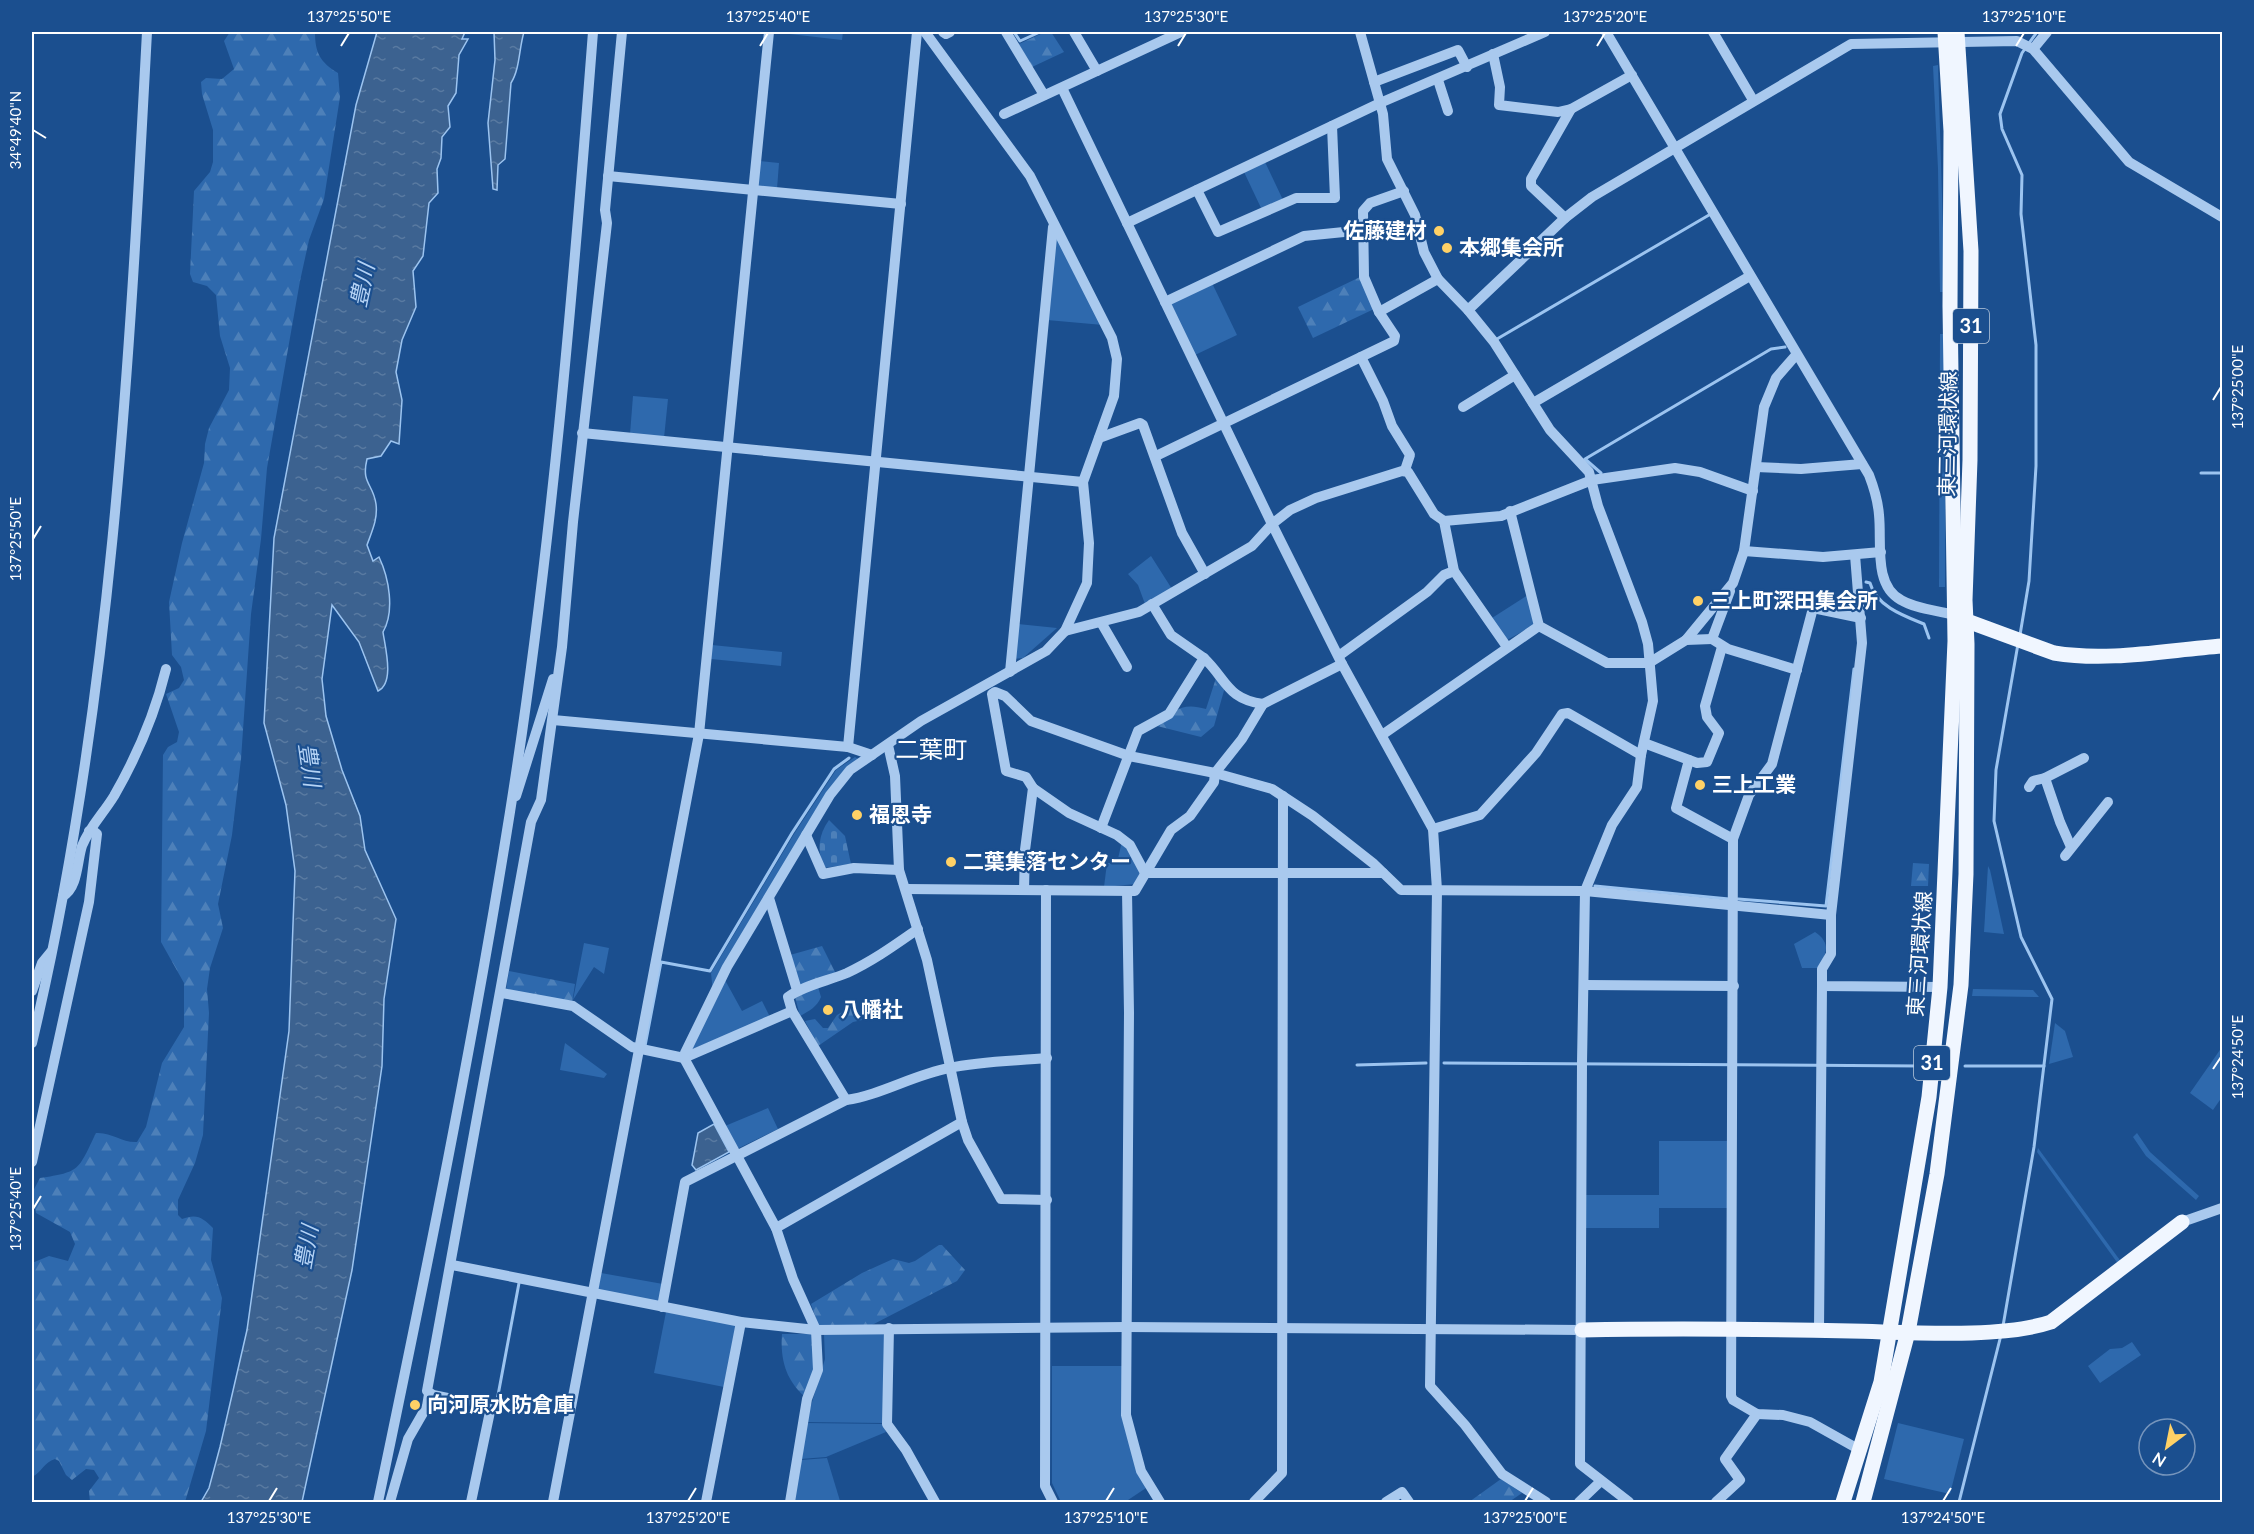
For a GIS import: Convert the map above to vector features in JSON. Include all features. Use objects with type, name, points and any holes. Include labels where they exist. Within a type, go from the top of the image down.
[{"type":"main road","name":"東三河環状線","points":[[1863,1503],[1908,1332],[1937,1174],[1961,986],[1966,874],[1960,618],[1970,460],[1971,251],[1952,37]]},
{"type":"main road","name":"東三河環状線","points":[[1843,1503],[1881,1382],[1929,1097],[1941,987],[1955,641],[1960,618]]},
{"type":"main road","points":[[1960,618],[2054,653],[2092,657],[2223,646]]},
{"type":"main road","points":[[1582,1330],[1733,1328],[1982,1332],[2051,1322],[2181,1222]]},
{"type":"street","points":[[32,1043],[63,896],[102,646],[116,521],[129,366],[147,32]]},
{"type":"street","points":[[378,1503],[476,1015],[511,807],[551,493],[593,32]]},
{"type":"street","points":[[390,1503],[408,1439],[427,1406],[429,1394],[427,1391],[502,993],[531,822],[542,800],[553,720],[582,433],[589,396],[607,223],[605,210],[622,32]]},
{"type":"street","points":[[553,1503],[699,734],[769,32]]},
{"type":"street","points":[[848,747],[917,32]]},
{"type":"street","points":[[684,1058],[727,967],[830,795],[850,770],[921,721],[1046,651],[1065,631],[1087,583],[1089,533],[1083,482],[1114,396],[1117,359],[1112,338],[1030,176],[925,32]]},
{"type":"street","points":[[943,32],[946,34],[950,32]]},
{"type":"street","points":[[1006,32],[1044,95]]},
{"type":"street","points":[[1074,32],[1097,72]]},
{"type":"street","points":[[1004,114],[1181,32]]},
{"type":"street","points":[[1360,32],[1380,103],[1388,159],[1415,215],[1424,252],[1438,279],[1468,309],[1515,375],[1550,430],[1589,472],[1598,506],[1642,622],[1653,701],[1641,755],[1637,787],[1612,825],[1586,891],[1584,985],[1580,1464],[1629,1503]]},
{"type":"street","points":[[1127,223],[1380,103],[1545,32]]},
{"type":"street","points":[[1605,32],[1862,464],[1876,495],[1885,584],[1894,596],[1911,605],[1960,618]]},
{"type":"street","points":[[1713,32],[1753,100]]},
{"type":"street","points":[[2028,46],[2047,32]]},
{"type":"street","points":[[1468,309],[1564,218],[1592,197],[1851,44],[1952,37],[2028,46],[2130,162],[2223,217]]},
{"type":"street","points":[[1374,82],[1458,50],[1467,67]]},
{"type":"street","points":[[1493,54],[1500,87],[1498,105],[1558,112],[1571,109],[1632,75]]},
{"type":"street","points":[[1438,80],[1448,111]]},
{"type":"street","points":[[1062,88],[1272,524],[1341,660],[1433,829],[1437,890],[1432,1062],[1431,1390],[1465,1425],[1502,1474],[1546,1503]]},
{"type":"street","points":[[1564,218],[1530,183],[1556,132],[1571,109]]},
{"type":"street","points":[[1197,190],[1218,232],[1296,198],[1335,198],[1332,126]]},
{"type":"street","points":[[608,176],[901,204]]},
{"type":"street","points":[[1156,456],[1394,341],[1393,332],[1379,312],[1364,277],[1365,207],[1378,199],[1404,191]]},
{"type":"street","points":[[1010,672],[1054,224]]},
{"type":"street","points":[[1165,302],[1304,236],[1364,230]]},
{"type":"street","points":[[1533,403],[1750,276]]},
{"type":"street","points":[[1379,312],[1438,279]]},
{"type":"street","points":[[1712,639],[1744,551],[1767,398],[1780,372],[1796,355]]},
{"type":"street","points":[[1361,357],[1383,401],[1392,426],[1410,455],[1405,471]]},
{"type":"street","points":[[1463,407],[1515,375]]},
{"type":"street","points":[[1099,438],[1140,423],[1143,424],[1182,533],[1205,574]]},
{"type":"street","points":[[582,433],[1083,482]]},
{"type":"street","points":[[1756,467],[1801,469],[1862,464]]},
{"type":"street","points":[[1405,471],[1434,514],[1444,521],[1489,519],[1592,480],[1675,468],[1700,472],[1753,491]]},
{"type":"street","points":[[1065,631],[1102,624],[1139,612],[1252,546],[1272,524],[1290,510],[1316,498],[1405,471]]},
{"type":"street","points":[[1510,511],[1539,626],[1606,663],[1649,663],[1686,640],[1733,583]]},
{"type":"street","points":[[1444,521],[1454,571],[1507,647]]},
{"type":"street","points":[[1744,551],[1789,556],[1855,555],[1881,552]]},
{"type":"street","points":[[1819,1330],[1822,969],[1831,954],[1832,915],[1862,643],[1855,555]]},
{"type":"street","points":[[906,889],[1136,891],[1171,830],[1190,816],[1214,782],[1215,773],[1242,739],[1263,704],[1341,660],[1427,592],[1444,575],[1454,571]]},
{"type":"street","points":[[1152,604],[1171,635],[1204,658],[1238,697],[1247,702],[1263,704]]},
{"type":"street","points":[[1860,1450],[1810,1422],[1783,1415],[1756,1414],[1731,1396],[1733,839],[1749,795],[1772,764],[1813,609],[1861,618]]},
{"type":"street","points":[[1102,624],[1127,667]]},
{"type":"street","points":[[1382,735],[1539,626]]},
{"type":"street","points":[[1686,640],[1712,639],[1722,647],[1797,670]]},
{"type":"street","points":[[1644,743],[1689,760],[1707,762],[1719,733],[1707,717],[1705,706],[1722,647]]},
{"type":"street","points":[[1101,828],[1138,731],[1169,714],[1204,658]]},
{"type":"street","points":[[511,807],[519,790],[559,662]]},
{"type":"street","points":[[63,896],[72,886],[82,847],[89,831],[112,798],[136,754],[158,700],[166,669]]},
{"type":"street","points":[[1145,873],[1130,845],[1069,813],[1033,788],[1026,777],[1006,771],[992,694],[995,692],[1005,696],[1031,721],[1129,756],[1260,784],[1313,816],[1401,890],[1586,891],[1832,915]]},
{"type":"street","points":[[1433,829],[1480,815],[1536,753],[1562,714],[1568,713],[1641,755]]},
{"type":"street","points":[[553,720],[848,747],[872,755]]},
{"type":"street","points":[[888,745],[895,776],[899,870],[927,960],[962,1122],[968,1140],[1001,1199],[1047,1200]]},
{"type":"street","points":[[2029,787],[2033,781],[2045,778],[2084,758]]},
{"type":"street","points":[[1689,760],[1676,808],[1733,839]]},
{"type":"street","points":[[2045,778],[2068,851],[2108,802]]},
{"type":"street","points":[[1024,890],[1025,850],[1033,788]]},
{"type":"street","points":[[1254,1503],[1282,1473],[1283,796]]},
{"type":"street","points":[[32,1162],[89,902],[97,834],[92,830],[89,831]]},
{"type":"street","points":[[806,835],[823,874],[854,868],[899,870]]},
{"type":"street","points":[[1145,873],[1383,873]]},
{"type":"street","points":[[1046,890],[1045,1486],[1053,1503]]},
{"type":"street","points":[[1127,891],[1130,1013],[1126,1415],[1141,1471],[1160,1503]]},
{"type":"street","points":[[769,898],[797,990]]},
{"type":"street","points":[[846,1100],[792,1011],[788,997],[797,990],[846,973],[879,957],[918,929]]},
{"type":"street","points":[[32,991],[42,963],[52,951]]},
{"type":"street","points":[[1584,985],[1734,986]]},
{"type":"street","points":[[1822,986],[1941,987]]},
{"type":"street","points":[[502,993],[573,1006],[639,1050],[684,1058],[792,1011]]},
{"type":"street","points":[[684,1058],[776,1228],[793,1279],[816,1330],[818,1370],[807,1399],[790,1503]]},
{"type":"street","points":[[662,1306],[685,1182],[736,1154],[846,1100],[859,1098],[906,1079],[950,1068],[1047,1058]]},
{"type":"street","points":[[776,1228],[962,1122]]},
{"type":"street","points":[[2181,1222],[2223,1208]]},
{"type":"street","points":[[452,1265],[741,1322],[816,1330],[1126,1327],[1582,1330]]},
{"type":"street","points":[[706,1503],[741,1322]]},
{"type":"street","points":[[889,1328],[887,1424],[906,1450],[935,1503]]},
{"type":"street","points":[[429,1394],[491,1407],[471,1503]]},
{"type":"street","points":[[1716,1503],[1740,1480],[1725,1459],[1756,1414]]},
{"type":"street","points":[[1579,1503],[1601,1481]]},
{"type":"street","points":[[1386,1503],[1402,1492],[1409,1503]]},
{"type":"green space","points":[[230,32],[315,32],[316,46],[320,56],[338,73],[340,97],[324,199],[309,240],[300,281],[267,468],[251,614],[241,759],[232,835],[218,904],[223,928],[210,968],[207,989],[209,1013],[203,1135],[195,1163],[178,1200],[178,1215],[182,1219],[192,1216],[199,1218],[213,1228],[211,1260],[222,1298],[206,1431],[185,1502],[90,1502],[89,1491],[99,1478],[94,1470],[86,1469],[72,1480],[66,1475],[59,1461],[55,1459],[48,1462],[32,1477],[32,1263],[49,1256],[68,1261],[75,1244],[70,1232],[36,1213],[32,1193],[40,1178],[64,1174],[77,1167],[96,1133],[137,1142],[146,1127],[162,1063],[184,1027],[184,983],[161,942],[163,755],[168,747],[177,742],[179,732],[166,694],[179,688],[184,680],[181,667],[172,655],[169,602],[204,463],[209,428],[229,390],[230,368],[220,336],[216,295],[207,286],[193,282],[190,274],[194,191],[210,172],[213,162],[213,130],[202,94],[201,82],[206,78],[222,79],[234,69],[224,41]]},
{"type":"green space","points":[[772,32],[843,32],[842,40]]},
{"type":"green space","points":[[1045,32],[1051,32],[1064,52],[1032,67],[1019,44]]},
{"type":"green space","points":[[1938,65],[1945,292],[1940,292],[1938,169],[1933,66]]},
{"type":"green space","points":[[759,161],[779,163],[777,189],[757,187]]},
{"type":"green space","points":[[1265,162],[1283,200],[1262,210],[1244,172]]},
{"type":"green space","points":[[1056,235],[1103,325],[1047,320]]},
{"type":"green space","points":[[1360,277],[1374,309],[1313,338],[1298,307]]},
{"type":"green space","points":[[1212,283],[1237,335],[1195,355],[1170,303]]},
{"type":"green space","points":[[1940,334],[1946,334],[1945,587],[1939,587]]},
{"type":"green space","points":[[633,396],[668,399],[664,438],[630,434]]},
{"type":"green space","points":[[1151,556],[1172,589],[1145,604],[1138,585],[1128,574]]},
{"type":"green space","points":[[1528,595],[1534,625],[1507,640],[1492,618]]},
{"type":"green space","points":[[1018,624],[1057,628],[1023,658],[1014,659]]},
{"type":"green space","points":[[712,645],[782,652],[781,666],[711,659]]},
{"type":"green space","points":[[1217,675],[1225,687],[1214,726],[1201,737],[1157,726],[1179,709],[1191,706],[1206,709]]},
{"type":"green space","points":[[855,757],[858,759],[847,769],[713,993],[711,973],[794,834],[836,770]]},
{"type":"green space","points":[[829,820],[845,836],[851,864],[824,868],[820,855],[820,843]]},
{"type":"green space","points":[[1122,841],[1141,872],[1136,884],[1104,887],[1107,863],[1117,863]]},
{"type":"green space","points":[[1913,863],[1929,864],[1928,886],[1911,886]]},
{"type":"green space","points":[[1988,866],[1990,870],[2004,934],[1984,932]]},
{"type":"green space","points":[[1815,932],[1825,944],[1824,958],[1818,968],[1802,968],[1794,944]]},
{"type":"green space","points":[[584,943],[609,948],[604,974],[594,967],[573,1000]]},
{"type":"green space","points":[[822,946],[836,974],[799,986],[790,955]]},
{"type":"green space","points":[[509,971],[575,984],[572,1003],[506,990]]},
{"type":"green space","points":[[725,980],[742,1011],[762,1001],[770,1017],[690,1050]]},
{"type":"green space","points":[[818,987],[821,997],[812,1008],[800,1016],[795,997]]},
{"type":"green space","points":[[1973,989],[2033,990],[2039,997],[1972,996]]},
{"type":"green space","points":[[856,1004],[862,1020],[853,1022],[818,1046],[805,1021],[815,1019],[823,1028],[828,1028],[837,1015]]},
{"type":"green space","points":[[2055,1023],[2065,1031],[2073,1057],[2049,1064]]},
{"type":"green space","points":[[565,1043],[607,1074],[604,1078],[560,1070]]},
{"type":"green space","points":[[2222,1047],[2222,1097],[2213,1110],[2190,1093]]},
{"type":"green space","points":[[768,1108],[778,1129],[737,1149],[725,1126]]},
{"type":"green space","points":[[2137,1133],[2150,1152],[2199,1196],[2196,1200],[2146,1156],[2133,1137]]},
{"type":"green space","points":[[1659,1141],[1730,1141],[1730,1208],[1659,1208],[1659,1228],[1586,1228],[1585,1195],[1659,1195]]},
{"type":"green space","points":[[2038,1148],[2122,1263],[2119,1265],[2037,1152]]},
{"type":"green space","points":[[942,1245],[965,1270],[957,1281],[870,1326],[822,1327],[818,1325],[811,1304],[862,1273],[893,1259],[909,1263],[915,1261]]},
{"type":"green space","points":[[601,1273],[663,1284],[660,1302],[598,1290]]},
{"type":"green space","points":[[666,1312],[736,1325],[724,1387],[654,1373]]},
{"type":"green space","points":[[782,1334],[814,1334],[815,1370],[804,1396],[793,1383],[783,1360]]},
{"type":"green space","points":[[824,1334],[885,1334],[883,1423],[806,1422],[825,1359]]},
{"type":"green space","points":[[2132,1342],[2141,1355],[2100,1383],[2088,1366],[2110,1349],[2122,1348]]},
{"type":"green space","points":[[1052,1366],[1122,1366],[1122,1418],[1146,1488],[1125,1502],[1061,1502],[1052,1483]]},
{"type":"green space","points":[[806,1423],[883,1424],[886,1432],[826,1457],[801,1459]]},
{"type":"green space","points":[[1898,1423],[1964,1439],[1950,1494],[1884,1479]]},
{"type":"green space","points":[[827,1458],[840,1501],[794,1502],[801,1460]]},
{"type":"green space","points":[[1501,1479],[1522,1493],[1509,1502],[1469,1502]]},
{"type":"water","name":"豊川","points":[[377,32],[465,32],[462,39],[468,39],[459,55],[456,93],[448,106],[450,127],[442,137],[441,158],[437,169],[438,193],[429,203],[423,256],[413,271],[416,307],[402,340],[396,372],[402,400],[399,444],[391,441],[381,456],[367,459],[365,474],[375,497],[376,509],[374,525],[367,545],[373,561],[379,557],[388,584],[390,605],[387,624],[383,632],[388,673],[383,687],[378,691],[359,642],[332,605],[322,679],[326,716],[342,770],[360,816],[365,850],[396,919],[384,999],[382,1066],[352,1270],[302,1502],[201,1502],[209,1488],[220,1447],[247,1330],[289,1031],[295,871],[286,805],[264,723],[274,538],[356,105]]},
{"type":"water","points":[[494,32],[524,32],[516,71],[511,83],[505,159],[498,165],[497,190],[493,189],[488,123],[495,60]]},
{"type":"water","points":[[714,1124],[729,1152],[696,1170],[692,1165],[698,1133]]},
{"type":"waterway","points":[[1014,32],[1020,41],[1040,32]]},
{"type":"waterway","points":[[2020,635],[2029,581],[2036,466],[2036,345],[2021,214],[2022,175],[2002,129],[2000,114],[2022,53],[2037,32]]},
{"type":"waterway","points":[[1497,339],[1709,215]]},
{"type":"waterway","points":[[1601,473],[1585,459],[1771,349],[1785,347]]},
{"type":"waterway","points":[[2201,473],[2222,473]]},
{"type":"waterway","points":[[1866,582],[1870,583],[1873,591],[1884,604],[1924,624],[1929,638]]},
{"type":"waterway","points":[[2003,1326],[2034,1147],[2052,999],[2021,937],[1994,821],[1996,770],[2018,644]]},
{"type":"waterway","points":[[1738,899],[1826,906],[1854,669]]},
{"type":"waterway","points":[[645,1046],[661,962],[710,971],[792,833],[834,769],[849,758]]},
{"type":"waterway","points":[[1595,886],[1729,899]]},
{"type":"waterway","points":[[1357,1065],[1426,1063]]},
{"type":"waterway","points":[[1444,1063],[1921,1066]]},
{"type":"waterway","points":[[1965,1066],[2044,1066]]},
{"type":"waterway","points":[[496,1406],[519,1283]]},
{"type":"waterway","points":[[1959,1502],[2001,1335]]},
{"type":"place","name":"佐藤建材","points":[[1439,231]]},
{"type":"place","name":"本郷集会所","points":[[1447,248]]},
{"type":"place","name":"三上町深田集会所","points":[[1698,601]]},
{"type":"place","name":"三上工業","points":[[1700,785]]},
{"type":"place","name":"福恩寺","points":[[857,815]]},
{"type":"place","name":"二葉集落センター","points":[[951,862]]},
{"type":"place","name":"八幡社","points":[[828,1010]]},
{"type":"place","name":"向河原水防倉庫","points":[[415,1405]]},
{"type":"district","name":"二葉町","points":[[931,750]]}]
